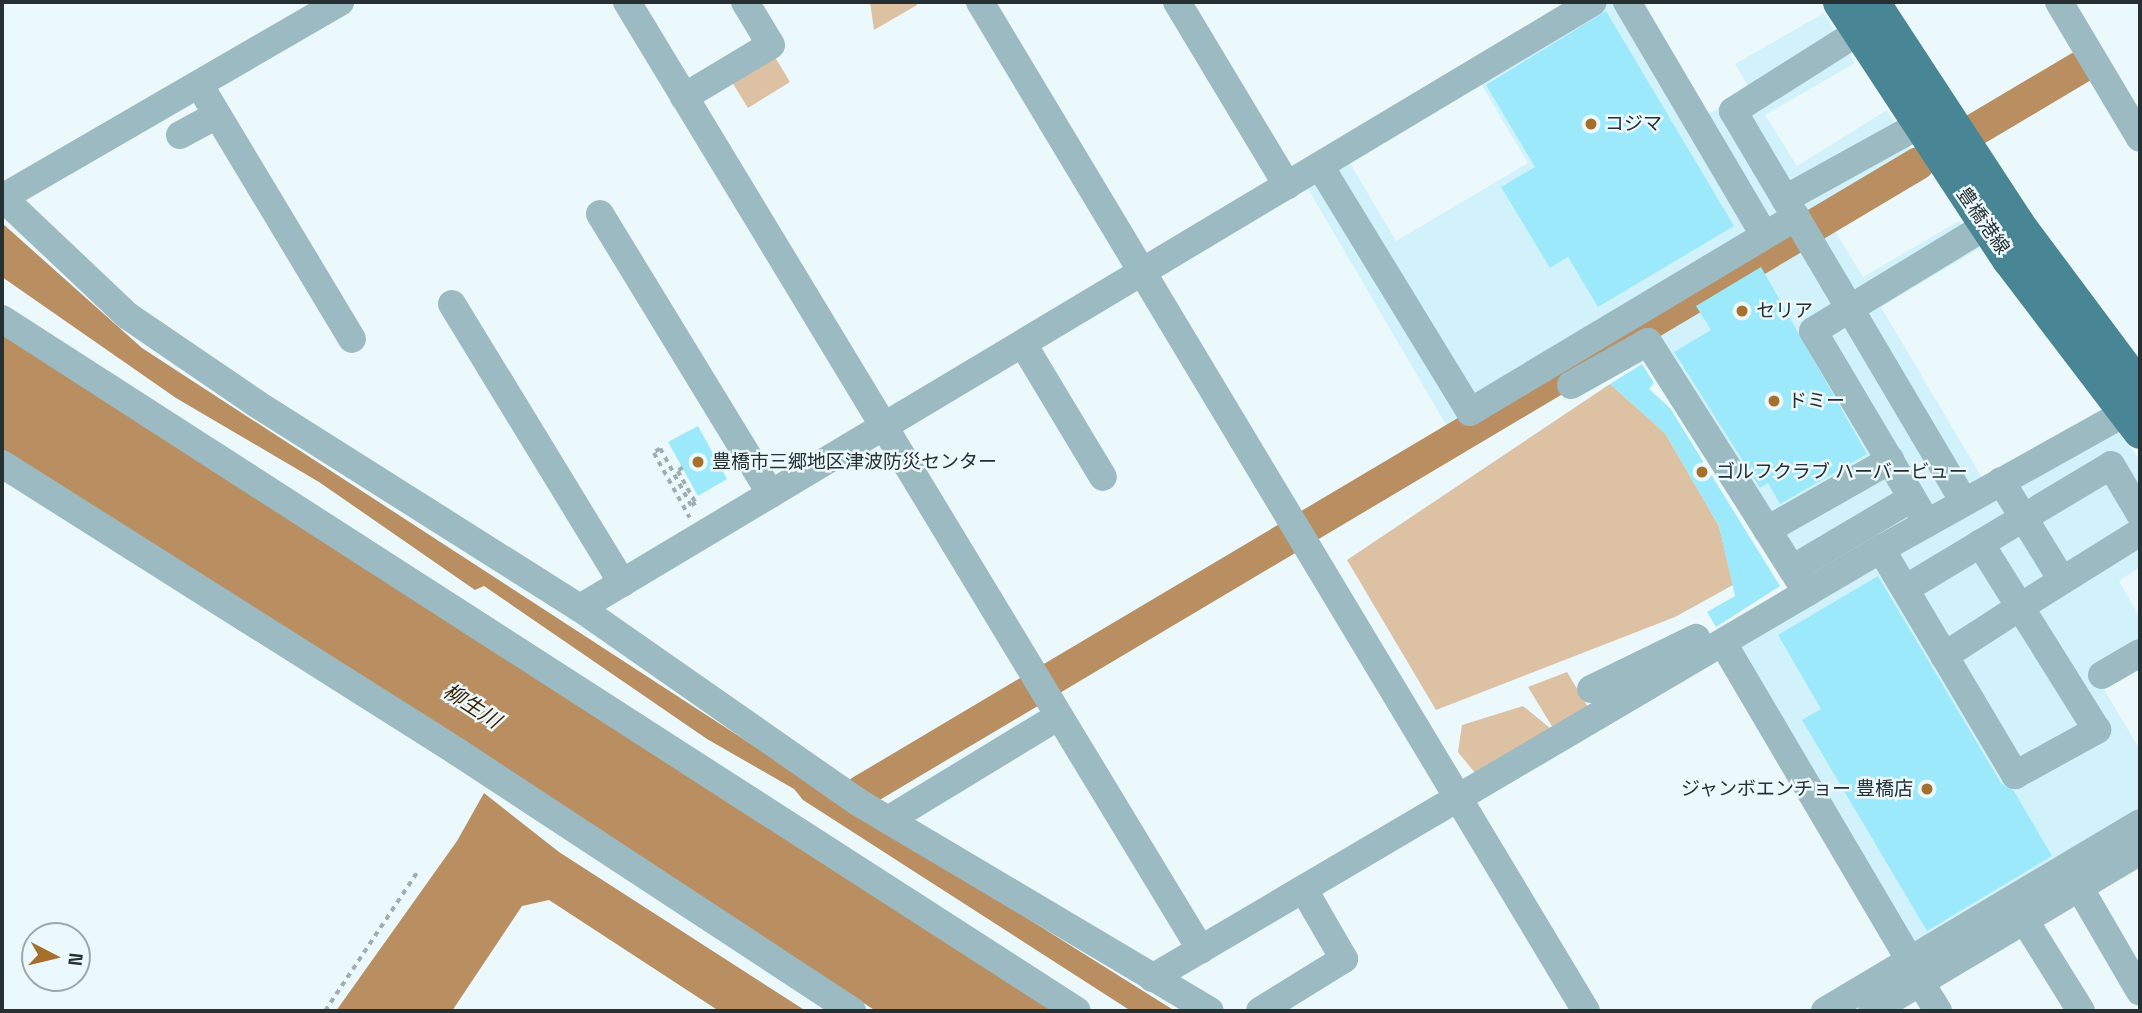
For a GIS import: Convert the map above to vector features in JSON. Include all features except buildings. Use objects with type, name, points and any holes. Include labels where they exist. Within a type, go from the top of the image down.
[{"type":"main road","name":"豊橋港線","points":[[1840,2],[1865,17],[2017,224],[2137,409]]},
{"type":"main road","name":"豊橋港線","points":[[1865,17],[1919,125],[1986,226],[2137,409]]},
{"type":"street","points":[[340,2],[200,86],[2,198],[128,316],[573,603],[888,820],[1210,1011]]},
{"type":"street","points":[[627,2],[1200,950]]},
{"type":"street","points":[[684,97],[771,45],[745,2]]},
{"type":"street","points":[[980,2],[1586,1011]]},
{"type":"street","points":[[1177,2],[1287,185]]},
{"type":"street","points":[[573,603],[771,494],[1593,2]]},
{"type":"street","points":[[1627,2],[1764,235]]},
{"type":"street","points":[[2059,2],[2140,138]]},
{"type":"street","points":[[1865,17],[1733,111],[1964,502]]},
{"type":"street","points":[[200,86],[352,338]]},
{"type":"street","points":[[180,135],[218,115]]},
{"type":"street","points":[[1708,140],[1740,122]]},
{"type":"street","points":[[1571,385],[1764,235],[1797,219],[1919,125]]},
{"type":"street","points":[[1320,166],[1469,412],[1641,329]]},
{"type":"street","points":[[600,214],[771,494]]},
{"type":"street","points":[[1927,523],[1813,331],[1986,226]]},
{"type":"street","points":[[452,304],[618,576]]},
{"type":"street","points":[[2,318],[1077,1011]]},
{"type":"street","points":[[1641,329],[1807,593]]},
{"type":"street","points":[[1023,344],[1103,477]]},
{"type":"street","points":[[1152,978],[1881,549],[2137,409]]},
{"type":"street","points":[[1767,530],[1890,460]]},
{"type":"street","points":[[2,464],[456,751],[852,1011]]},
{"type":"street","points":[[1905,589],[2111,464],[2140,514]]},
{"type":"street","points":[[2001,481],[2060,577]]},
{"type":"street","points":[[1792,569],[1912,498]]},
{"type":"street","points":[[1944,656],[2020,607],[2060,577],[2140,532]]},
{"type":"street","points":[[1881,549],[2015,775],[2097,730],[1980,543]]},
{"type":"street","points":[[1591,689],[1698,637],[1709,636],[1721,644],[1938,1011]]},
{"type":"street","points":[[2102,675],[2140,653]]},
{"type":"street","points":[[888,820],[1059,716]]},
{"type":"street","points":[[1872,1011],[1915,971],[2140,823]]},
{"type":"street","points":[[1825,1011],[2025,921],[2140,851]]},
{"type":"street","points":[[2079,887],[2140,992]]},
{"type":"street","points":[[1260,1011],[1344,958],[1304,890]]},
{"type":"street","points":[[2025,921],[2081,1011]]},
{"type":"path","points":[[682,468],[678,471],[695,503],[691,506],[660,449],[654,453],[696,529]]},
{"type":"path","points":[[325,1011],[418,871]]},
{"type":"shaded area","points":[[870,2],[916,2],[917,5],[874,30]]},
{"type":"shaded area","points":[[1609,2],[1636,2],[1704,117],[1750,89],[1735,64],[1824,13],[1855,63],[1765,115],[1797,166],[1887,110],[1916,156],[1813,219],[1818,227],[1828,220],[1863,277],[1959,221],[1980,248],[1881,307],[1984,481],[1807,579],[1654,326],[1798,241],[1792,229],[1451,433],[1304,182],[1347,158],[1396,241],[1528,163],[1477,77]]},
{"type":"shaded area","points":[[775,57],[790,82],[748,108],[730,79]]},
{"type":"shaded area","points":[[1610,384],[1665,433],[1719,526],[1733,585],[1675,617],[1436,710],[1347,560]]},
{"type":"shaded area","points":[[2117,430],[2140,460],[2140,567],[2119,581],[2140,618],[2140,647],[2095,674],[2140,750],[2140,817],[1910,954],[1733,650]]},
{"type":"shaded area","points":[[1567,672],[1588,707],[1553,728],[1528,687]]},
{"type":"shaded area","points":[[1523,706],[1550,728],[1480,779],[1458,752],[1462,725]]},
{"type":"water","points":[[2,223],[142,348],[780,763],[1175,1011],[1131,1011],[803,800],[794,789],[707,739],[484,586],[475,590],[319,482],[176,398],[2,277]]},
{"type":"water","name":"柳生川","points":[[2,333],[1057,1011],[876,1011],[2,450]]},
{"type":"water","points":[[484,793],[559,852],[806,1011],[719,1011],[549,900],[522,906],[452,1011],[336,1011],[457,841]]},
{"type":"waterway","points":[[1975,129],[2088,62]]},
{"type":"waterway","points":[[861,791],[1918,163]]},
{"type":"place","name":"コジマ","points":[[1591,124]]},
{"type":"place","name":"セリア","points":[[1742,311]]},
{"type":"place","name":"ドミー","points":[[1774,401]]},
{"type":"place","name":"豊橋市三郷地区津波防災センター","points":[[698,462]]},
{"type":"place","name":"ゴルフクラブ ハーバービュー","points":[[1702,472]]},
{"type":"place","name":"ジャンボエンチョー 豊橋店","points":[[1927,789]]}]
